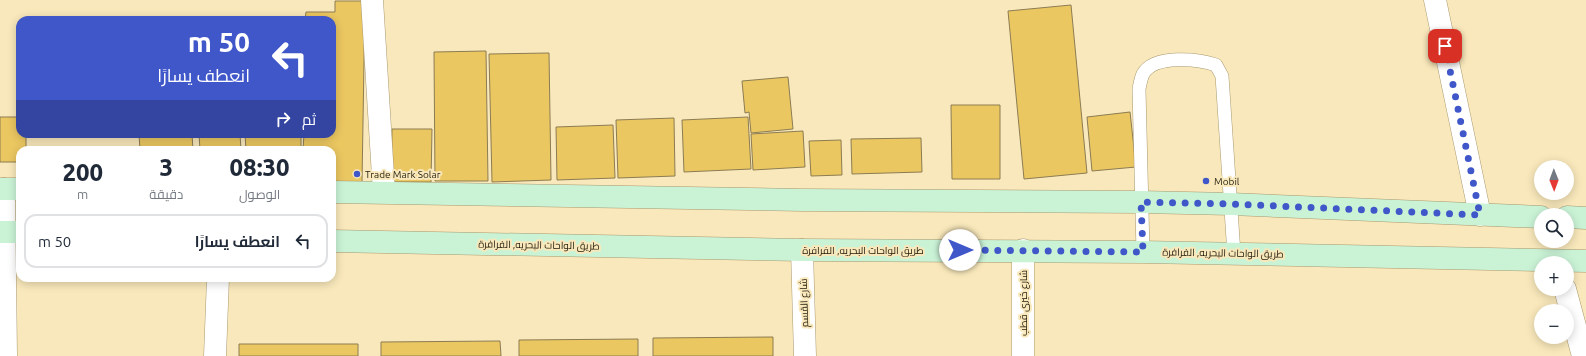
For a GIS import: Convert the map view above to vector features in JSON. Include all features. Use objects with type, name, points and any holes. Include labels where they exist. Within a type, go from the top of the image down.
[{"type":"main road","points":[[336,192],[810,200],[1141,202],[1231,204],[1534,217]]},
{"type":"main road","points":[[1574,217],[1586,218]]},
{"type":"main road","name":"طريق الواحات البحريه, الفرافرة","points":[[336,241],[802,250],[1023,250],[1143,252],[1534,261]]},
{"type":"main road","name":"طريق الواحات البحريه, الفرافرة","points":[[1574,261],[1586,261]]},
{"type":"street","points":[[372,0],[384,192]]},
{"type":"street","points":[[1435,0],[1480,215]]},
{"type":"street","points":[[6,356],[8,189]]},
{"type":"street","name":"شارع القسم","points":[[802,250],[805,356]]},
{"type":"street","name":"شارع خيرى قطب","points":[[1023,250],[1023,356]]},
{"type":"street","points":[[215,356],[218,282]]},
{"type":"street","points":[[1567,296],[1583,356]]},
{"type":"lane","points":[[1143,252],[1139,89],[1143,73],[1153,64],[1166,60],[1182,60],[1206,61],[1216,65],[1222,76],[1234,254]]},
{"type":"building","points":[[335,1],[365,1],[362,182],[336,182],[336,146],[303,146],[304,138],[336,138],[336,16],[306,16],[306,12],[335,12]]},
{"type":"building","points":[[1071,5],[1087,173],[1024,179],[1008,11]]},
{"type":"building","points":[[486,51],[488,181],[435,181],[434,52]]},
{"type":"building","points":[[549,53],[551,180],[492,182],[489,54]]},
{"type":"building","points":[[788,77],[793,129],[751,133],[749,112],[745,113],[742,81]]},
{"type":"building","points":[[951,105],[1000,105],[1000,179],[952,179]]},
{"type":"building","points":[[1130,112],[1136,167],[1092,171],[1087,117]]},
{"type":"building","points":[[0,117],[16,117],[16,138],[26,138],[26,146],[16,146],[16,162],[0,162]]},
{"type":"building","points":[[748,117],[751,169],[684,172],[682,120]]},
{"type":"building","points":[[674,118],[675,176],[618,178],[616,120]]},
{"type":"building","points":[[613,125],[615,178],[557,180],[556,127]]},
{"type":"building","points":[[392,129],[432,129],[431,182],[391,182]]},
{"type":"building","points":[[803,131],[805,167],[753,170],[751,134]]},
{"type":"building","points":[[139,138],[192,138],[193,146],[140,146]]},
{"type":"building","points":[[199,138],[240,138],[241,146],[200,146]]},
{"type":"building","points":[[245,138],[301,138],[301,146],[246,146]]},
{"type":"building","points":[[921,138],[922,172],[852,174],[851,139]]},
{"type":"building","points":[[841,140],[842,175],[811,176],[809,141]]},
{"type":"building","points":[[773,337],[773,356],[653,356],[653,338]]},
{"type":"building","points":[[638,339],[638,356],[519,356],[519,340]]},
{"type":"building","points":[[500,341],[501,356],[381,356],[381,342]]},
{"type":"building","points":[[239,344],[358,344],[358,356],[239,356]]},
{"type":"place","name":"Trade Mark Solar","points":[[357,174]]},
{"type":"place","name":"Mobil","points":[[1206,181]]},
{"type":"route","points":[[960,250],[1143,252],[1141,202],[1231,204],[1480,215],[1445,46]]}]
